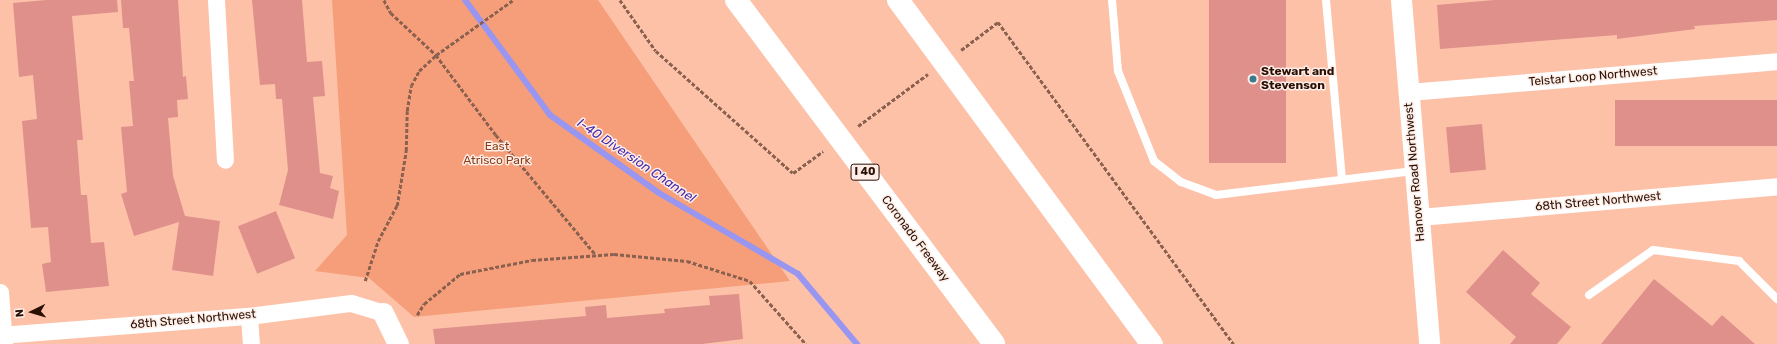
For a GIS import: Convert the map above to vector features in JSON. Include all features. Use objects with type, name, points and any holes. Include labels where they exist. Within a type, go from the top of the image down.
[{"type":"highway","name":"Coronado Freeway","points":[[736,0],[994,344]]},
{"type":"highway","points":[[898,0],[1152,344]]},
{"type":"street","points":[[216,0],[225,160]]},
{"type":"street","name":"Hanover Road Northwest","points":[[1401,0],[1428,344]]},
{"type":"street","name":"Telstar Loop Northwest","points":[[1409,92],[1777,61]]},
{"type":"street","name":"68th Street Northwest","points":[[1419,217],[1777,186]]},
{"type":"street","points":[[0,292],[3,338]]},
{"type":"street","name":"68th Street Northwest","points":[[3,338],[249,316],[351,303],[383,313]]},
{"type":"street","points":[[383,313],[398,344]]},
{"type":"street","points":[[249,316],[251,344]]},
{"type":"lane","points":[[1112,0],[1118,71],[1154,161],[1181,182],[1216,195],[1415,171]]},
{"type":"lane","points":[[1326,0],[1342,179]]},
{"type":"lane","points":[[1589,295],[1653,250],[1739,261],[1777,298]]},
{"type":"path","points":[[384,0],[391,13],[436,56],[496,135],[596,255]]},
{"type":"path","points":[[365,281],[378,241],[397,206],[406,151],[407,111],[411,86],[419,71],[436,56],[502,11],[513,0]]},
{"type":"path","points":[[620,0],[656,51],[793,173],[825,150]]},
{"type":"path","points":[[960,51],[998,22],[1234,344]]},
{"type":"path","points":[[851,131],[934,70]]},
{"type":"path","points":[[417,315],[424,304],[460,274],[532,260],[614,254],[687,261],[750,281],[806,344]]},
{"type":"green space","name":"East Atrisco Park","points":[[332,0],[598,0],[790,281],[414,317],[369,278],[315,271],[347,235]]},
{"type":"building","points":[[46,0],[117,0],[118,12],[72,16],[83,140],[77,140],[81,195],[87,195],[91,243],[104,242],[109,286],[46,292],[42,264],[51,262],[48,227],[31,228],[22,121],[37,119],[33,75],[19,77],[13,3]]},
{"type":"building","points":[[121,0],[178,0],[183,77],[186,76],[188,99],[177,100],[178,117],[168,118],[173,176],[185,216],[220,221],[213,276],[172,270],[179,222],[134,236],[121,194],[127,192],[121,127],[133,126],[129,81],[134,81],[129,28],[123,28]]},
{"type":"building","points":[[252,0],[302,0],[307,62],[322,61],[325,96],[313,97],[320,173],[333,176],[330,188],[339,191],[333,219],[279,205],[288,170],[282,99],[276,99],[275,84],[260,85]]},
{"type":"building","name":"Stewart and Stevenson","points":[[1209,0],[1286,0],[1286,163],[1209,163]]},
{"type":"building","points":[[1494,0],[1777,0],[1777,20],[1694,26],[1695,29],[1617,39],[1617,35],[1440,49],[1437,5]]},
{"type":"building","points":[[1615,100],[1777,100],[1777,146],[1615,146]]},
{"type":"building","points":[[1482,124],[1486,170],[1450,173],[1446,127]]},
{"type":"building","points":[[276,211],[295,258],[257,274],[238,226]]},
{"type":"building","points":[[1503,250],[1540,283],[1531,294],[1571,327],[1557,344],[1510,344],[1516,337],[1466,292]]},
{"type":"building","points":[[1654,279],[1712,326],[1722,315],[1755,344],[1601,344]]},
{"type":"building","points":[[739,294],[743,339],[702,344],[435,344],[433,329],[586,316],[585,307],[606,305],[607,318],[665,313],[664,309],[710,305],[709,296]]},
{"type":"waterway","name":"I-40 Diversion Channel","points":[[465,0],[550,115],[659,193],[798,274],[857,344]]},
{"type":"place","name":"Stewart and Stevenson","points":[[1253,79]]}]
